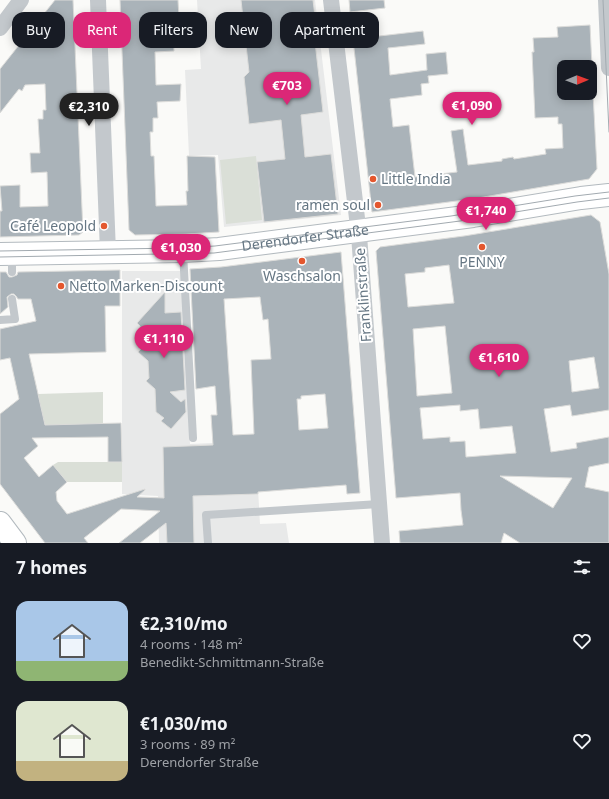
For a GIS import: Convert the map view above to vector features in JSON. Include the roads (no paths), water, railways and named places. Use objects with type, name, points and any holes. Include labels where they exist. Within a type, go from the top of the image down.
[{"type":"street","points":[[0,28],[21,0]]},
{"type":"street","points":[[98,0],[108,252]]},
{"type":"street","name":"Franklinstraße","points":[[331,0],[358,231],[382,543]]},
{"type":"street","points":[[606,0],[609,68]]},
{"type":"street","name":"Derendorfer Straße","points":[[8,260],[108,252],[219,249],[472,216],[581,198],[609,195]]},
{"type":"street","points":[[0,523],[15,543]]},
{"type":"lane","points":[[183,251],[193,438]]},
{"type":"lane","points":[[0,320],[15,319],[12,299]]},
{"type":"lane","points":[[208,543],[206,515],[379,504]]},
{"type":"tram line","points":[[603,0],[609,132]]},
{"type":"tram line","points":[[0,251],[215,246],[451,216],[609,192]]},
{"type":"tram line","points":[[0,257],[214,253],[460,221],[609,198]]},
{"type":"place","name":"Little India","points":[[373,179]]},
{"type":"place","name":"ramen soul","points":[[378,205]]},
{"type":"place","name":"Café Leopold","points":[[104,226]]},
{"type":"place","name":"PENNY","points":[[482,247]]},
{"type":"place","name":"Waschsalon","points":[[302,261]]},
{"type":"place","name":"Netto Marken-Discount","points":[[61,286]]}]
